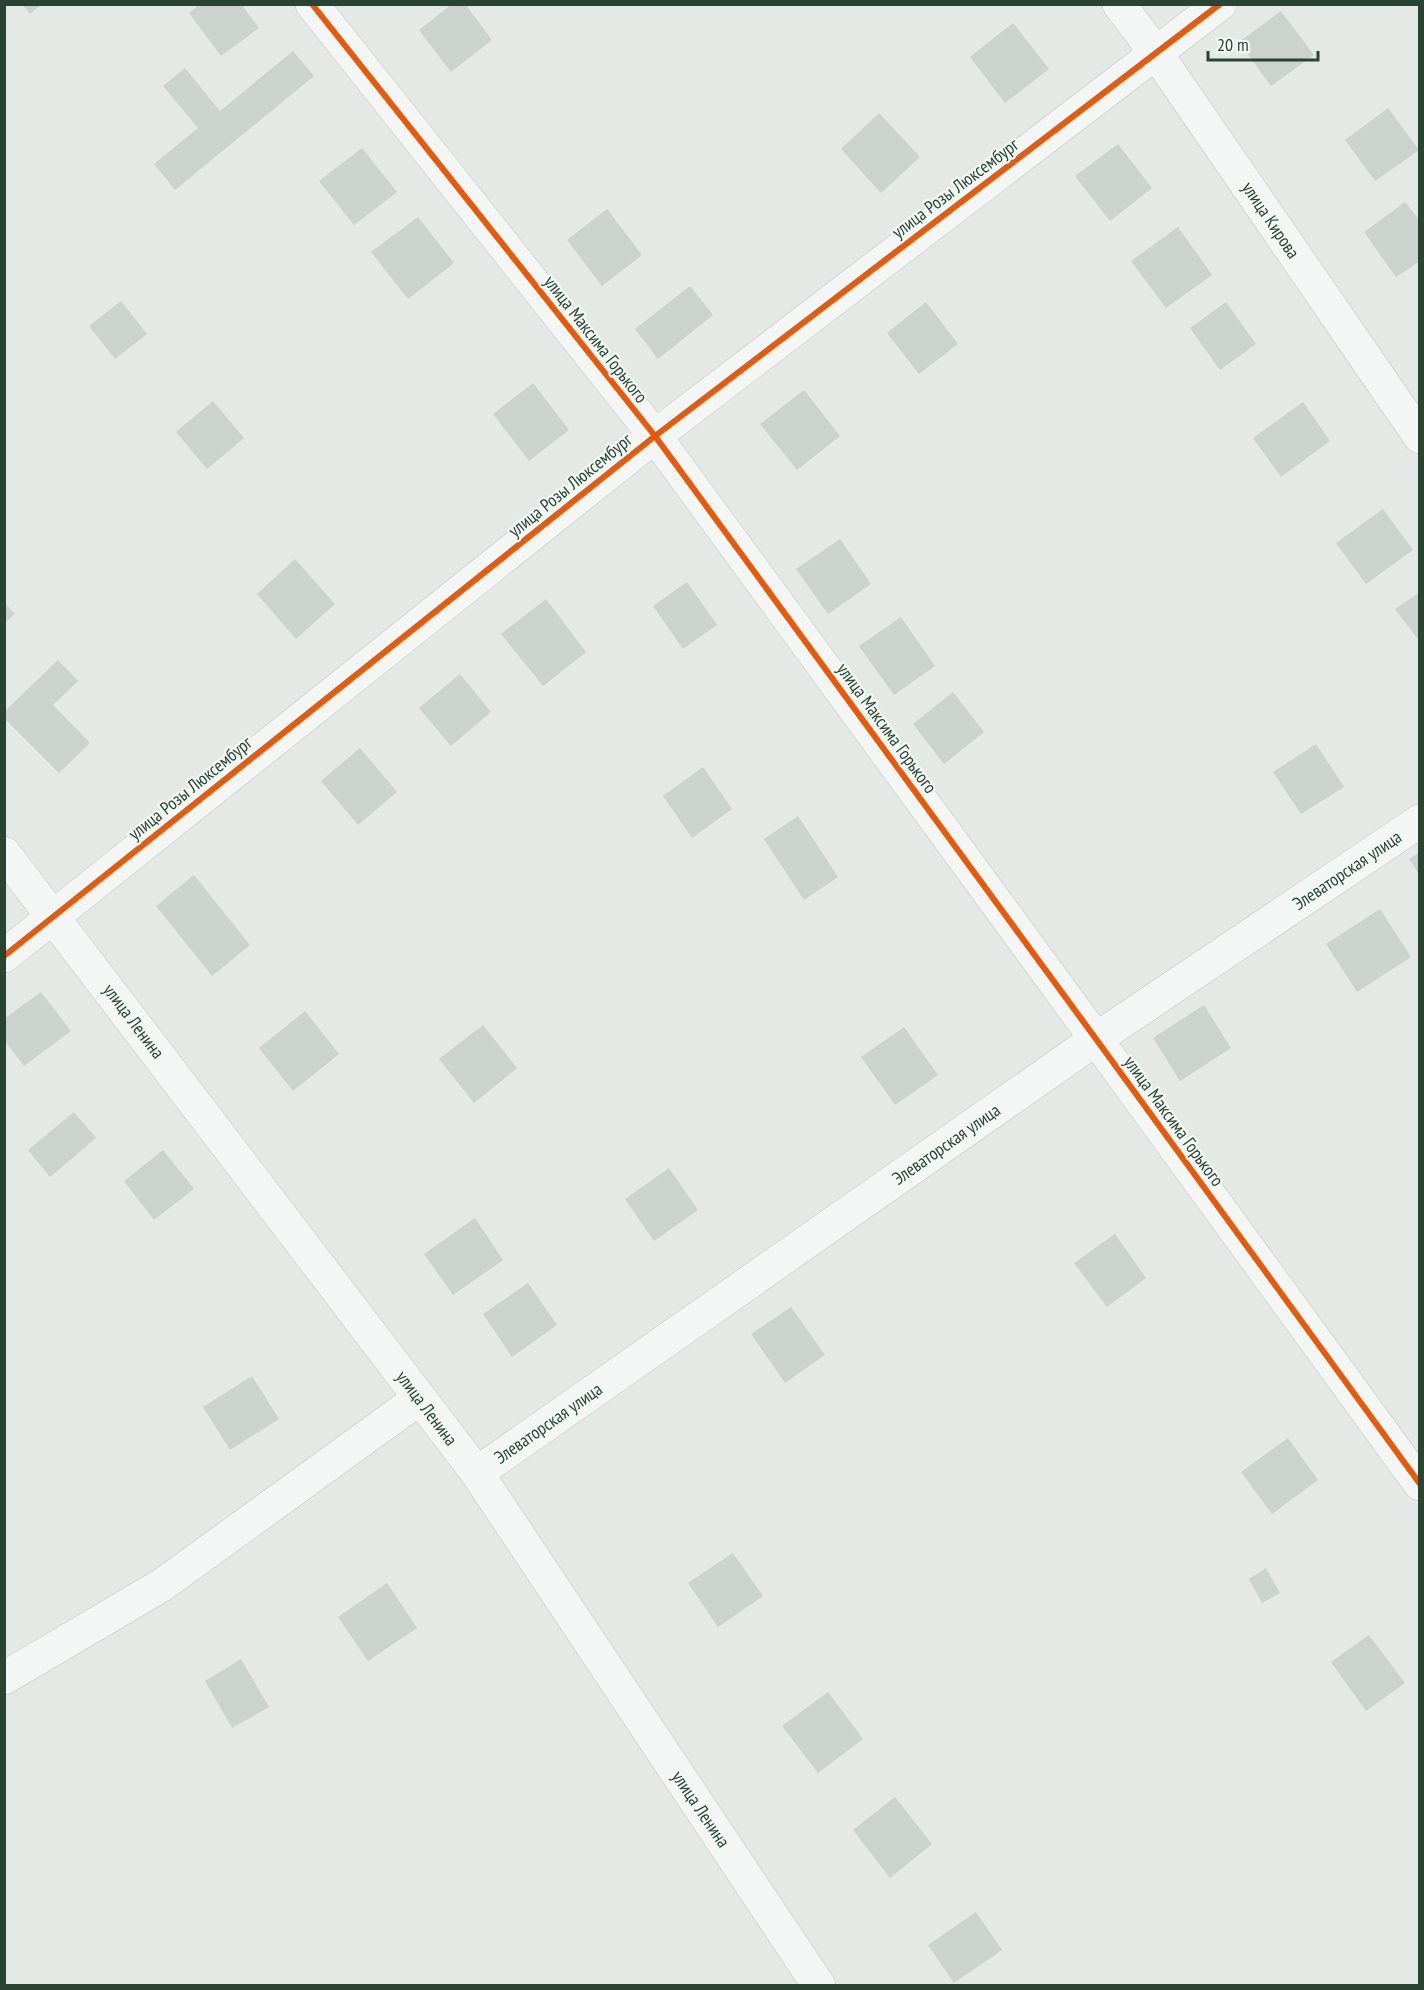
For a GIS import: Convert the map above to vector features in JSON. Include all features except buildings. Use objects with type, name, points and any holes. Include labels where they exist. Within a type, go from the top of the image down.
[{"type":"street","name":"улица Максима Горького","points":[[312,4],[655,436],[1419,1484]]},
{"type":"street","name":"улица Кирова","points":[[1119,4],[1156,53],[1419,437]]},
{"type":"street","name":"улица Розы Люксембург","points":[[4,956],[655,436],[1220,4]]},
{"type":"street","name":"Элеваторская улица","points":[[477,1473],[1096,1039],[1419,821]]},
{"type":"street","name":"улица Ленина","points":[[4,853],[477,1473],[819,1986]]},
{"type":"street","points":[[4,1678],[162,1585],[420,1398]]},
{"type":"cycle path","points":[[312,4],[655,436],[1420,1484]]},
{"type":"cycle path","points":[[4,956],[655,436],[1220,4]]}]
